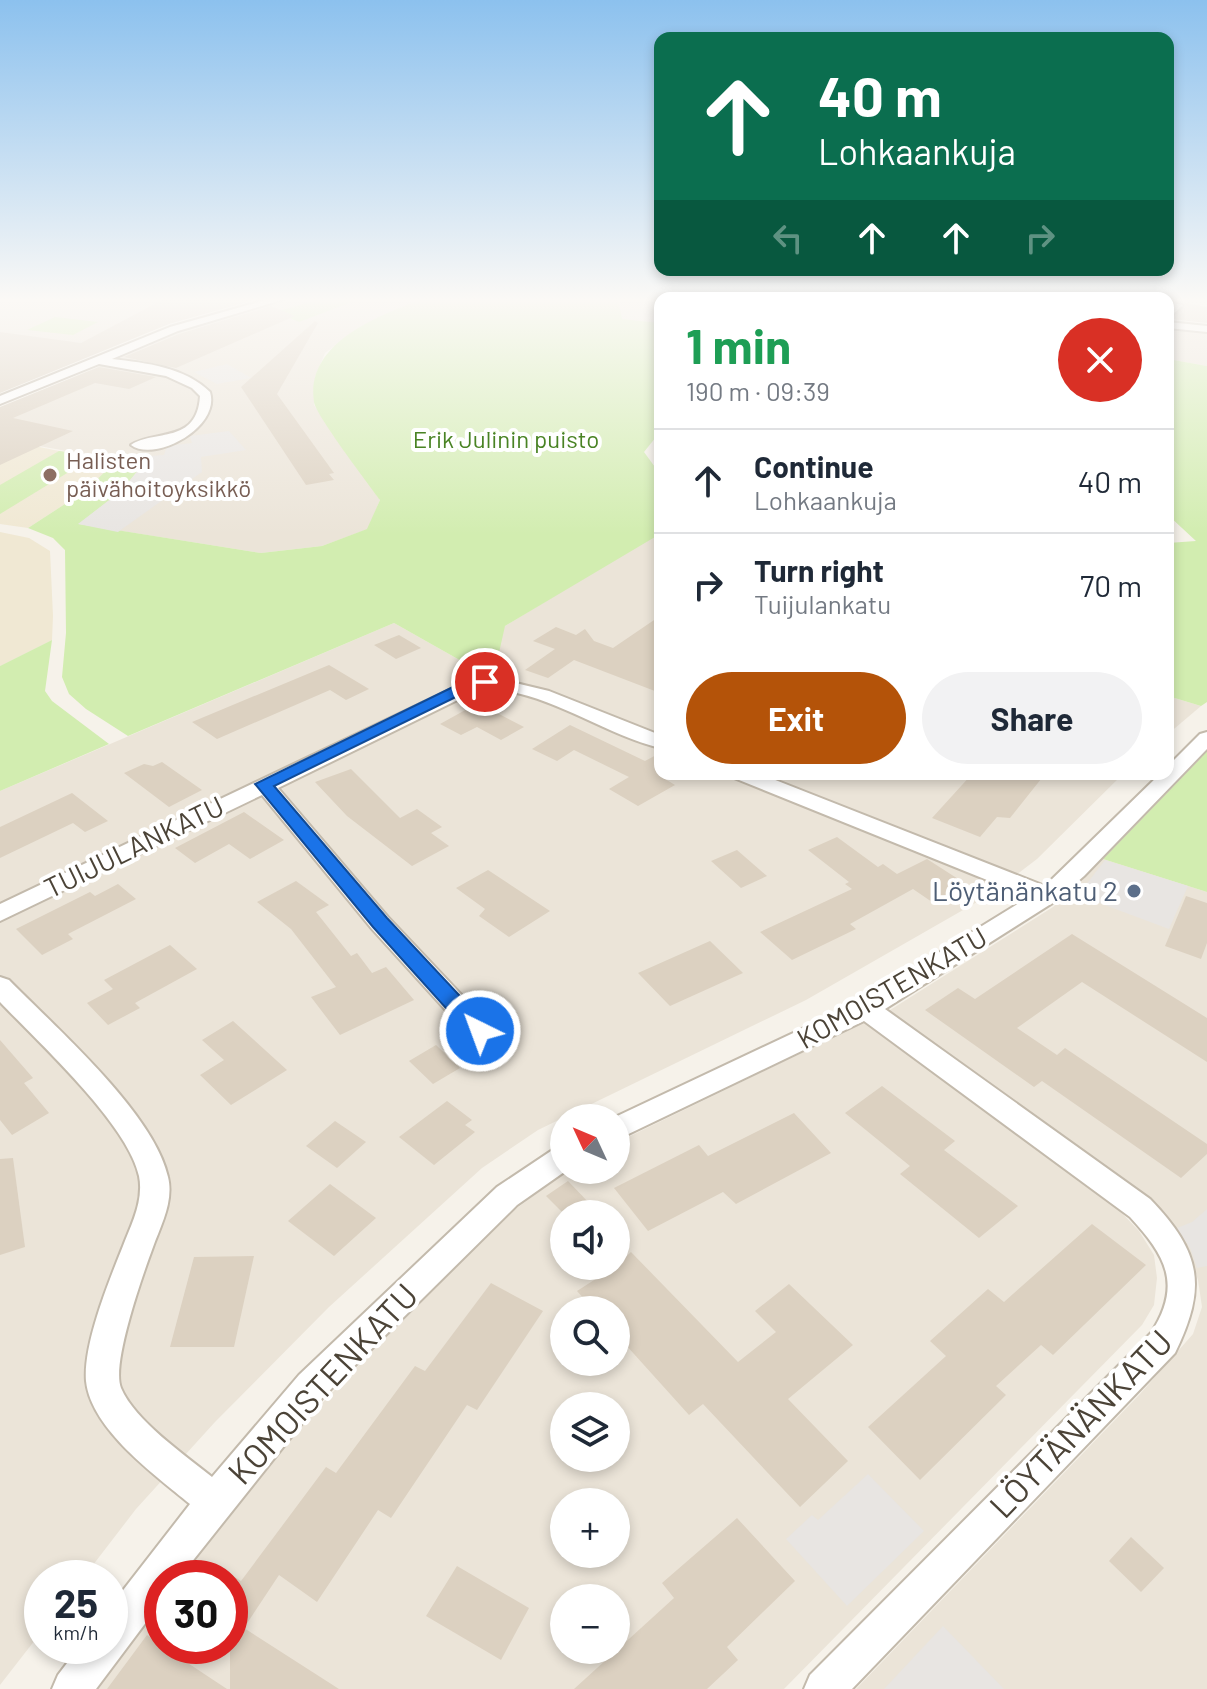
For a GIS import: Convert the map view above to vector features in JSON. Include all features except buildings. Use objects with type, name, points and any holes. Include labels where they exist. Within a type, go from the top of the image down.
[{"type":"street","points":[[0,400],[54,378]]},
{"type":"street","points":[[138,445],[160,442],[196,424],[205,413],[206,395],[180,378]]},
{"type":"street","name":"TUIJULANKATU","points":[[0,913],[462,688],[485,682],[500,683],[654,740]]},
{"type":"street","name":"KOMOISTENKATU","points":[[1174,768],[1207,738]]},
{"type":"street","points":[[756,780],[1026,885],[1046,897]]},
{"type":"street","name":"KOMOISTENKATU","points":[[630,1122],[866,1009],[1046,897],[1076,871],[1162,780]]},
{"type":"street","points":[[264,784],[380,923],[480,1031]]},
{"type":"street","points":[[0,986],[131,1130],[153,1173],[154,1203],[124,1288],[102,1384],[126,1425],[214,1502]]},
{"type":"street","name":"LÖYTÄNÄNKATU","points":[[824,1689],[1163,1343],[1178,1323],[1185,1298],[1184,1277],[1173,1251],[1156,1224],[1140,1208],[866,1009]]},
{"type":"street","name":"KOMOISTENKATU","points":[[128,1614],[214,1502],[311,1386],[507,1196],[550,1167]]},
{"type":"street","points":[[72,1689],[91,1664]]},
{"type":"shaded area","points":[[0,378],[31,378],[0,390]]},
{"type":"shaded area","points":[[72,378],[315,378],[314,405],[380,500],[368,529],[322,546],[261,553],[78,524],[121,491],[149,456],[117,460],[0,439],[0,408]]},
{"type":"shaded area","points":[[205,378],[251,378],[217,384]]},
{"type":"shaded area","points":[[229,431],[246,450],[201,457],[202,472],[118,532],[78,524],[121,491],[150,456],[164,455],[167,446],[192,443],[190,436]]},
{"type":"shaded area","name":"Halisten päivähoitoyksikkö","points":[[0,439],[117,460],[85,491],[28,528],[0,524]]},
{"type":"shaded area","points":[[0,532],[29,538],[50,551],[53,616],[52,640],[0,666]]},
{"type":"shaded area","points":[[654,535],[654,780],[1117,780],[1037,859],[991,894],[806,1000],[592,1104],[550,1104],[550,1124],[482,1168],[329,1307],[215,1422],[136,1509],[97,1560],[24,1560],[24,1654],[0,1685],[0,791],[394,623],[479,671],[505,626]]},
{"type":"shaded area","points":[[1174,698],[1201,706],[1174,729]]},
{"type":"shaded area","points":[[1103,859],[1207,892],[1207,1689],[856,1689],[1140,1394],[1193,1334],[1202,1307],[1190,1254],[1174,1229],[887,1012],[1053,907]]},
{"type":"shaded area","name":"Löytänänkatu 2","points":[[1105,860],[1188,886],[1169,929],[1078,895]]},
{"type":"shaded area","points":[[865,1022],[1118,1209],[1139,1231],[1154,1255],[1157,1278],[1154,1305],[1142,1325],[784,1689],[96,1689],[114,1664],[128,1664],[128,1645],[144,1624],[144,1664],[248,1664],[248,1560],[193,1560],[304,1422],[493,1226],[550,1183],[630,1184],[630,1136]]},
{"type":"shaded area","points":[[1207,1209],[1207,1266],[1197,1268],[1190,1248],[1177,1228],[1192,1222]]},
{"type":"shaded area","points":[[868,1474],[924,1531],[847,1606],[786,1539],[812,1515],[818,1520]]},
{"type":"shaded area","points":[[943,1626],[1004,1689],[884,1689]]},
{"type":"green space","name":"Erik Julinin puisto","points":[[315,378],[654,378],[654,440],[644,452],[654,466],[654,538],[505,626],[494,675],[479,671],[394,623],[128,736],[69,694],[62,677],[66,633],[65,550],[53,538],[28,528],[85,491],[117,460],[150,456],[121,491],[79,524],[261,553],[322,546],[367,529],[380,500],[317,409]]},
{"type":"green space","points":[[1174,378],[1207,378],[1207,702],[1201,706],[1174,698],[1174,543],[1196,541],[1174,521]]},
{"type":"green space","points":[[59,451],[95,456],[0,514],[0,485]]},
{"type":"green space","points":[[52,640],[45,691],[52,701],[109,744],[0,791],[0,666]]},
{"type":"green space","points":[[1207,751],[1207,892],[1103,859],[1196,763]]},
{"type":"place","name":"Halisten päivähoitoyksikkö","points":[[50,475]]},
{"type":"place","name":"Löytänänkatu 2","points":[[1134,891]]},
{"type":"route","points":[[480,1031],[380,923],[264,784],[462,688],[485,682]]}]
